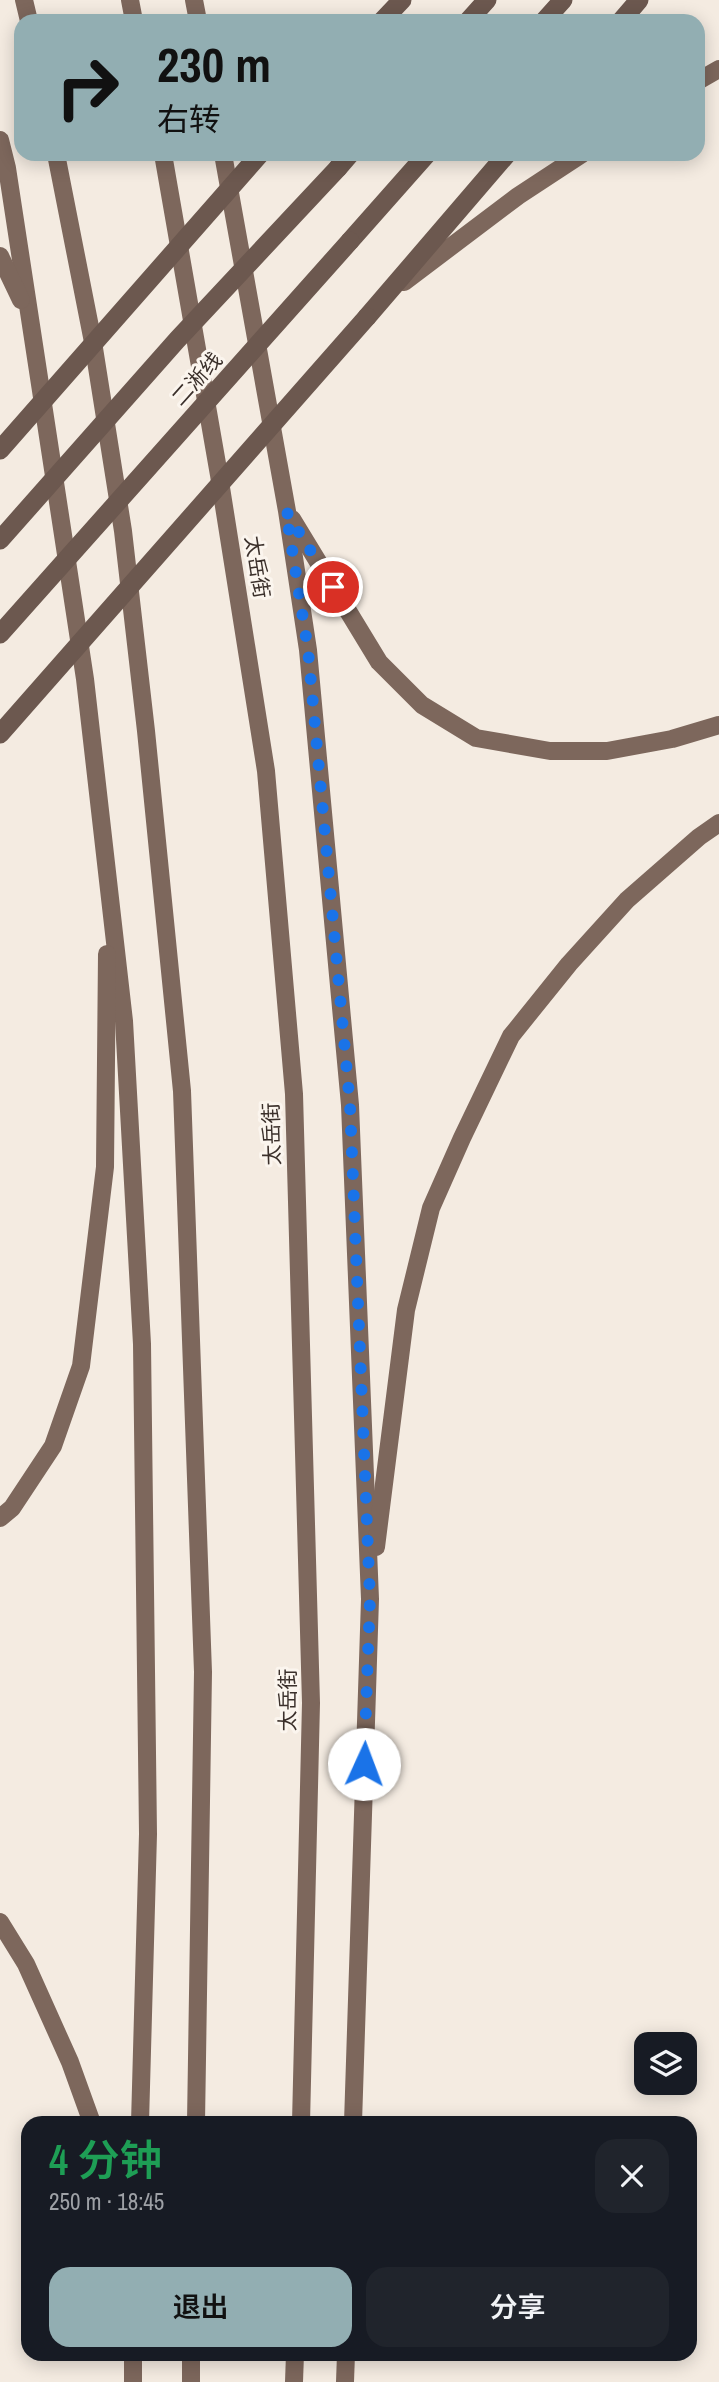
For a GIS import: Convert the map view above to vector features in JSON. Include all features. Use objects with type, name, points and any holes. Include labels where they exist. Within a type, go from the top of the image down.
[{"type":"highway","points":[[389,14],[402,0]]},
{"type":"highway","points":[[474,14],[487,0]]},
{"type":"highway","points":[[550,14],[563,0]]},
{"type":"highway","points":[[627,14],[639,0]]},
{"type":"highway","points":[[0,450],[254,161]]},
{"type":"highway","name":"二淅线","points":[[0,540],[177,340],[344,161]]},
{"type":"highway","name":"二淅线","points":[[0,634],[421,161]]},
{"type":"highway","points":[[0,734],[501,161]]},
{"type":"main road","points":[[0,140],[7,168],[85,679],[124,1021],[142,1344],[148,1834],[140,2116]]},
{"type":"main road","points":[[57,161],[93,342],[123,531],[146,731],[181,1091],[203,1672],[196,2116]]},
{"type":"main road","name":"太岳街","points":[[164,161],[219,475],[266,771],[294,1094],[311,1703],[301,2116]]},
{"type":"main road","points":[[224,161],[308,650],[350,1105],[370,1599],[353,2116]]},
{"type":"main road","points":[[384,297],[518,196],[571,161]]},
{"type":"main road","points":[[0,256],[30,321]]},
{"type":"main road","points":[[286,511],[379,662],[422,705],[476,738],[550,751],[607,751],[672,739],[719,725]]},
{"type":"main road","points":[[370,1599],[406,1310],[431,1208],[462,1138],[511,1036],[569,964],[627,900],[699,837],[719,823]]},
{"type":"main road","points":[[0,1518],[12,1508],[53,1446],[81,1366],[105,1167],[108,877]]},
{"type":"main road","points":[[0,1922],[26,1964],[70,2062],[89,2116]]},
{"type":"main road","points":[[133,2361],[133,2382]]},
{"type":"main road","points":[[191,2361],[191,2382]]},
{"type":"main road","points":[[294,2382],[295,2361]]},
{"type":"main road","points":[[345,2361],[345,2382]]},
{"type":"route","points":[[333,587],[286,511],[308,650],[350,1105],[370,1599],[364,1764]]}]
